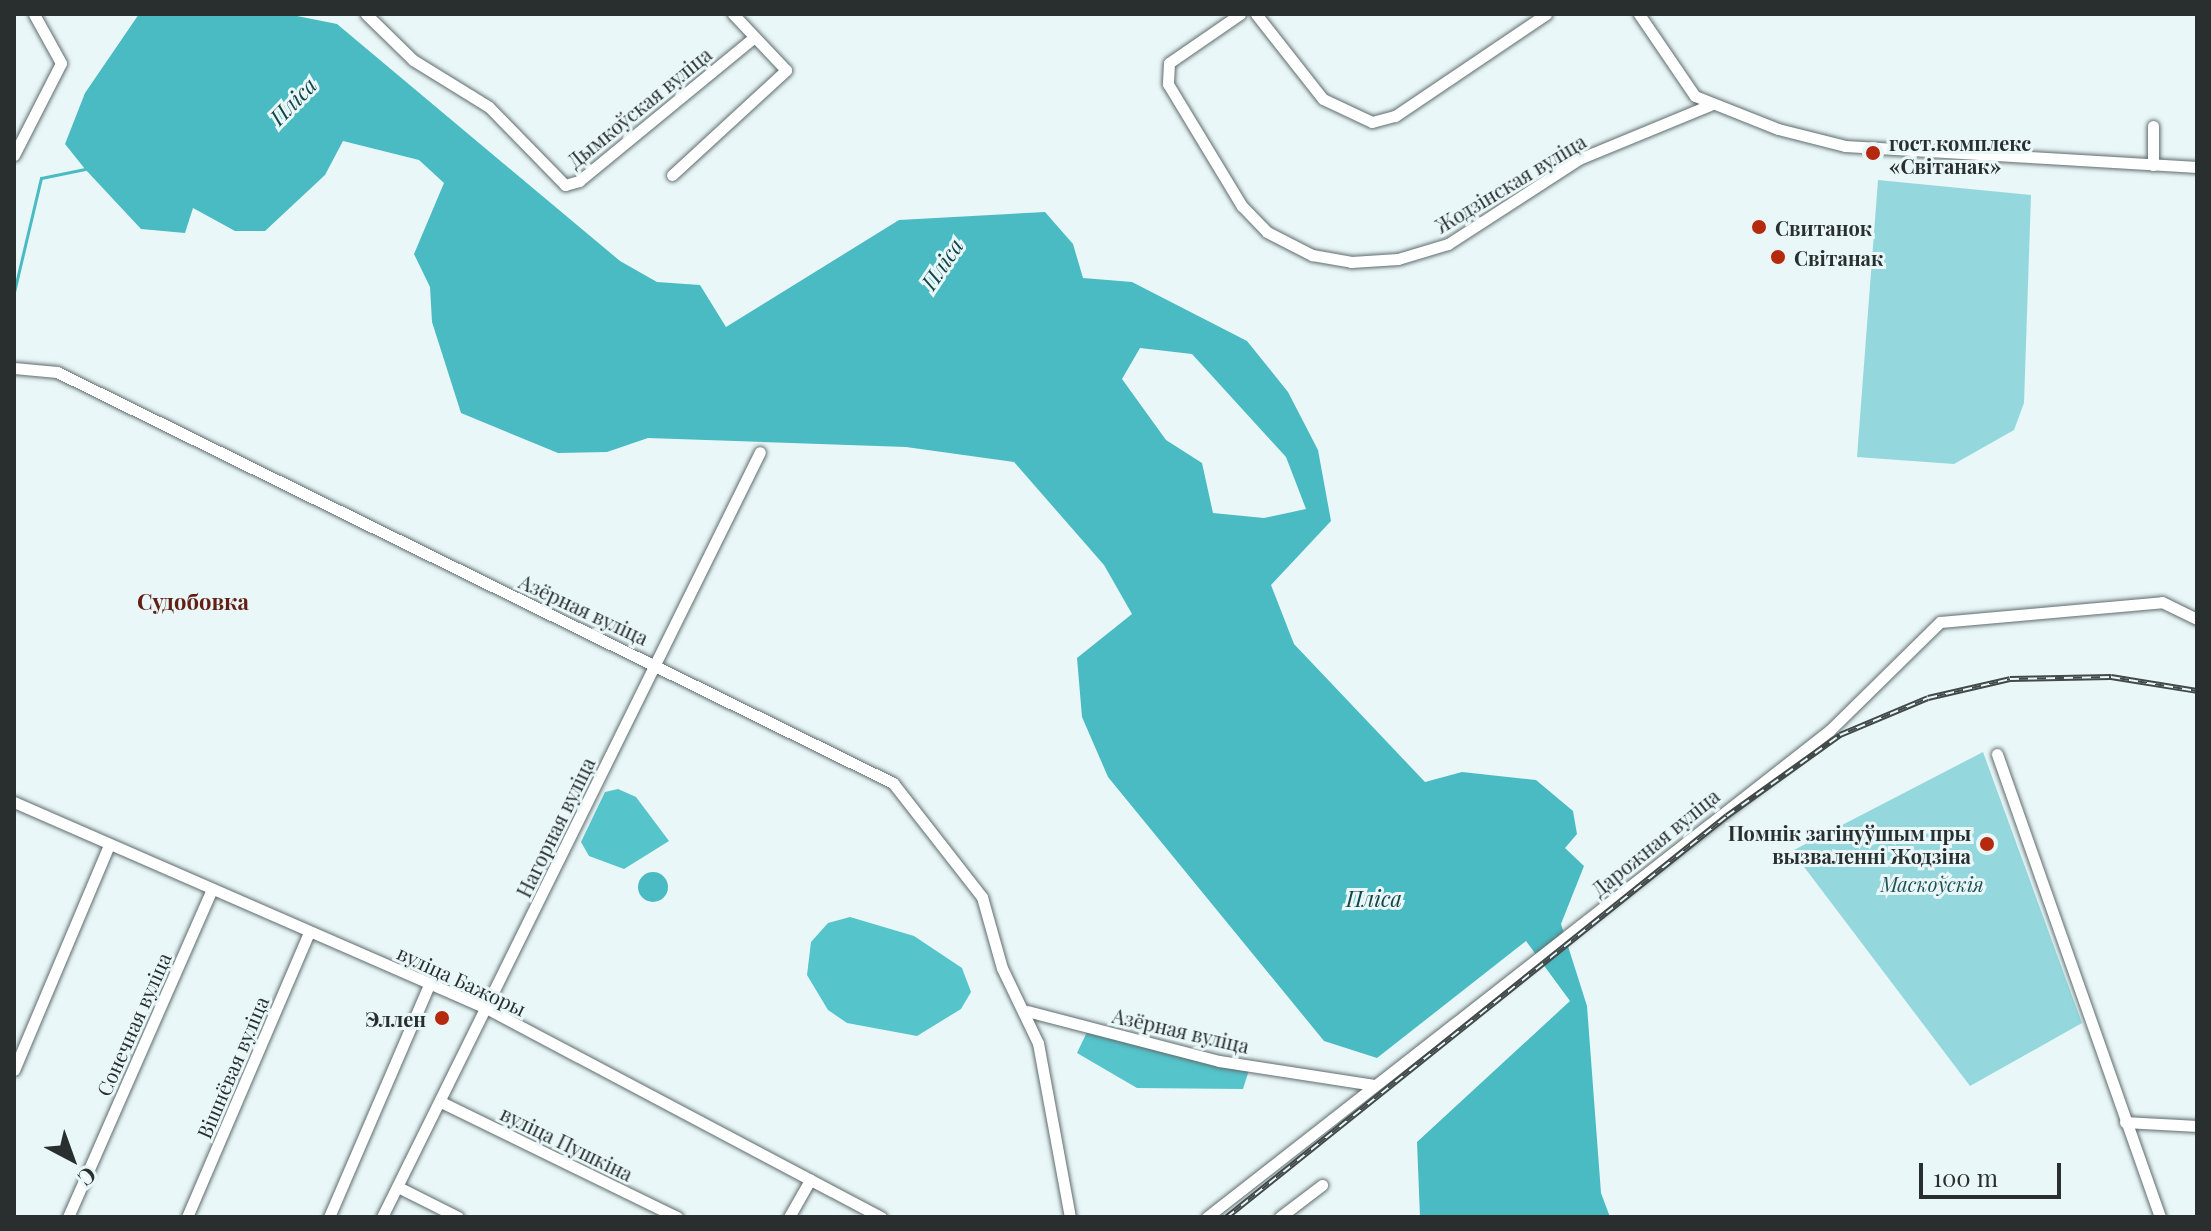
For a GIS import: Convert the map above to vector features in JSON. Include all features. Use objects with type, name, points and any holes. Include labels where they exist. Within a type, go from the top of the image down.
[{"type":"street","points":[[14,155],[61,63],[34,14]]},
{"type":"street","name":"Дымкоўская вуліца","points":[[366,14],[403,53],[489,107],[565,185],[579,181],[753,38]]},
{"type":"street","points":[[672,175],[786,70],[733,14]]},
{"type":"street","name":"Жодзінская вуліца","points":[[1240,14],[1169,63],[1168,84],[1242,206],[1267,232],[1312,255],[1351,262],[1448,244],[1579,159],[1710,105]]},
{"type":"street","points":[[1256,14],[1323,99],[1372,122],[1395,116],[1546,14]]},
{"type":"street","points":[[1639,14],[1695,96],[1710,105],[1845,146],[2197,167]]},
{"type":"street","points":[[2153,126],[2153,165]]},
{"type":"street","name":"Азёрная вуліца","points":[[14,368],[57,372],[655,661],[893,783],[976,884],[1012,995],[1027,1011],[1070,1217]]},
{"type":"street","name":"Нагорная вуліца","points":[[382,1217],[760,452]]},
{"type":"street","name":"Дарожная вуліца","points":[[1207,1217],[1374,1085],[1529,970],[1830,730],[1940,622],[2162,602],[2197,619]]},
{"type":"street","points":[[1997,754],[2160,1217]]},
{"type":"street","name":"вуліца Бажоры","points":[[14,802],[486,1008],[881,1217]]},
{"type":"street","points":[[14,1070],[109,845]]},
{"type":"street","name":"Сонечная вуліца","points":[[68,1217],[212,889]]},
{"type":"street","name":"Вішнёвая вуліца","points":[[187,1217],[309,932]]},
{"type":"street","points":[[329,1217],[430,983]]},
{"type":"street","name":"Азёрная вуліца","points":[[1027,1011],[1219,1061],[1374,1085]]},
{"type":"street","name":"вуліца Пушкіна","points":[[441,1102],[677,1217]]},
{"type":"street","points":[[2125,1122],[2197,1126]]},
{"type":"street","points":[[789,1217],[810,1180]]},
{"type":"street","points":[[1280,1217],[1322,1185]]},
{"type":"street","points":[[398,1187],[458,1217]]},
{"type":"green space","points":[[1878,180],[2031,195],[2024,403],[2014,430],[1954,464],[1857,457]]},
{"type":"green space","name":"Маскоўскія","points":[[1983,752],[2082,1023],[1970,1086],[1792,851]]},
{"type":"shaded area","points":[[618,789],[636,797],[669,841],[624,869],[589,856],[581,842],[605,792]]},
{"type":"shaded area","points":[[850,917],[914,936],[962,968],[971,992],[961,1009],[917,1036],[847,1023],[828,1010],[807,975],[811,942],[828,923]]},
{"type":"shaded area","points":[[1087,1032],[1249,1070],[1243,1089],[1137,1088],[1077,1053]]},
{"type":"water","name":"Пліса","points":[[139,14],[287,14],[337,24],[620,261],[657,282],[700,285],[726,327],[899,220],[1045,212],[1073,244],[1083,278],[1132,282],[1247,341],[1288,392],[1318,450],[1331,521],[1271,585],[1294,644],[1425,782],[1462,772],[1536,780],[1573,811],[1577,834],[1565,848],[1584,866],[1561,924],[1587,1006],[1601,1193],[1610,1217],[1420,1217],[1417,1142],[1570,1001],[1526,941],[1377,1058],[1324,1041],[1108,777],[1082,717],[1077,658],[1132,614],[1104,565],[1014,462],[906,447],[648,438],[607,452],[558,453],[461,413],[432,322],[430,287],[414,254],[444,183],[419,160],[343,141],[325,175],[265,231],[235,231],[193,208],[185,233],[141,229],[65,144],[85,93]],"holes":[[[1140,348],[1192,354],[1286,457],[1306,509],[1264,518],[1213,513],[1202,463],[1166,440],[1122,379]]]},
{"type":"water","points":[[653,872],[664,876],[668,887],[664,898],[653,902],[642,898],[638,887],[642,876]]},
{"type":"waterway","points":[[14,292],[41,178],[85,169]]},
{"type":"railway","points":[[1227,1217],[1727,816],[1840,735],[1928,698],[2010,679],[2111,677],[2197,691]]},
{"type":"place","name":"гост.комплекс «Світанак»","points":[[1873,153]]},
{"type":"place","name":"Свитанок","points":[[1759,227]]},
{"type":"place","name":"Світанак","points":[[1778,257]]},
{"type":"place","name":"Помнік загінуўшым пры вызваленні Жодзіна","points":[[1987,844]]},
{"type":"place","name":"Эллен","points":[[442,1018]]},
{"type":"district","name":"Судобовка","points":[[193,602]]}]
